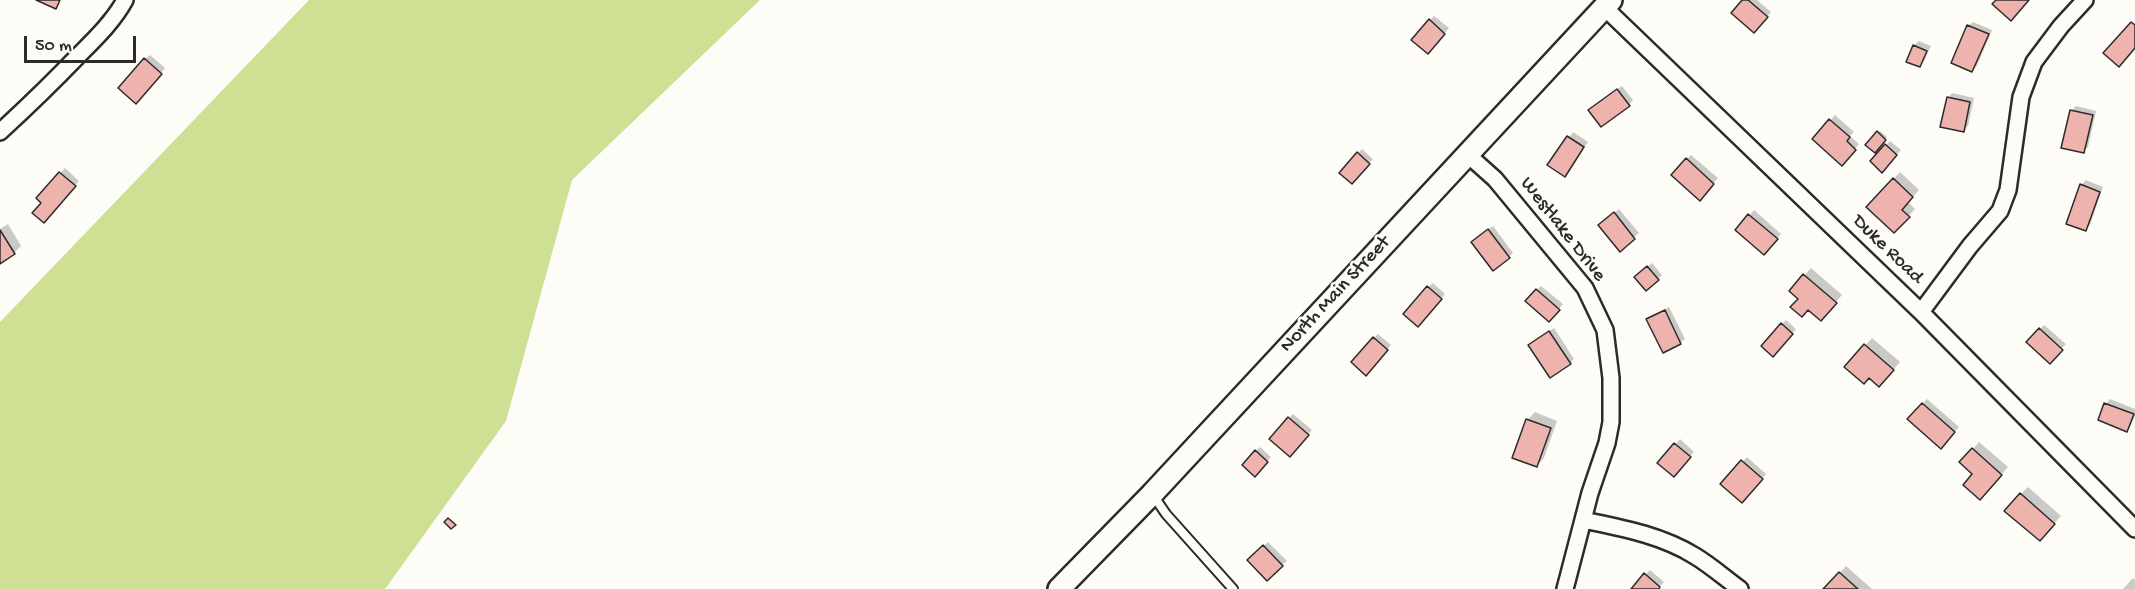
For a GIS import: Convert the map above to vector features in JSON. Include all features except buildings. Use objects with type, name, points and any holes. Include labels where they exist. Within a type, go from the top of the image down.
[{"type":"street","points":[[0,132],[100,34],[125,0]]},
{"type":"street","points":[[1921,312],[2000,211],[2008,190],[2021,97],[2034,62],[2061,26],[2085,0]]},
{"type":"street","name":"Duke Road","points":[[1607,3],[1921,312],[2135,529]]},
{"type":"street","name":"North Main Street","points":[[1059,589],[1152,494],[1607,3]]},
{"type":"street","name":"Westlake Drive","points":[[1467,154],[1495,178],[1585,288],[1605,330],[1611,378],[1611,422],[1565,589]]},
{"type":"street","points":[[1583,520],[1655,536],[1676,545],[1696,556],[1740,589]]},
{"type":"lane","points":[[1152,494],[1166,514],[1233,589]]},
{"type":"green space","points":[[309,0],[760,0],[572,180],[506,421],[385,589],[0,589],[0,322]]}]
